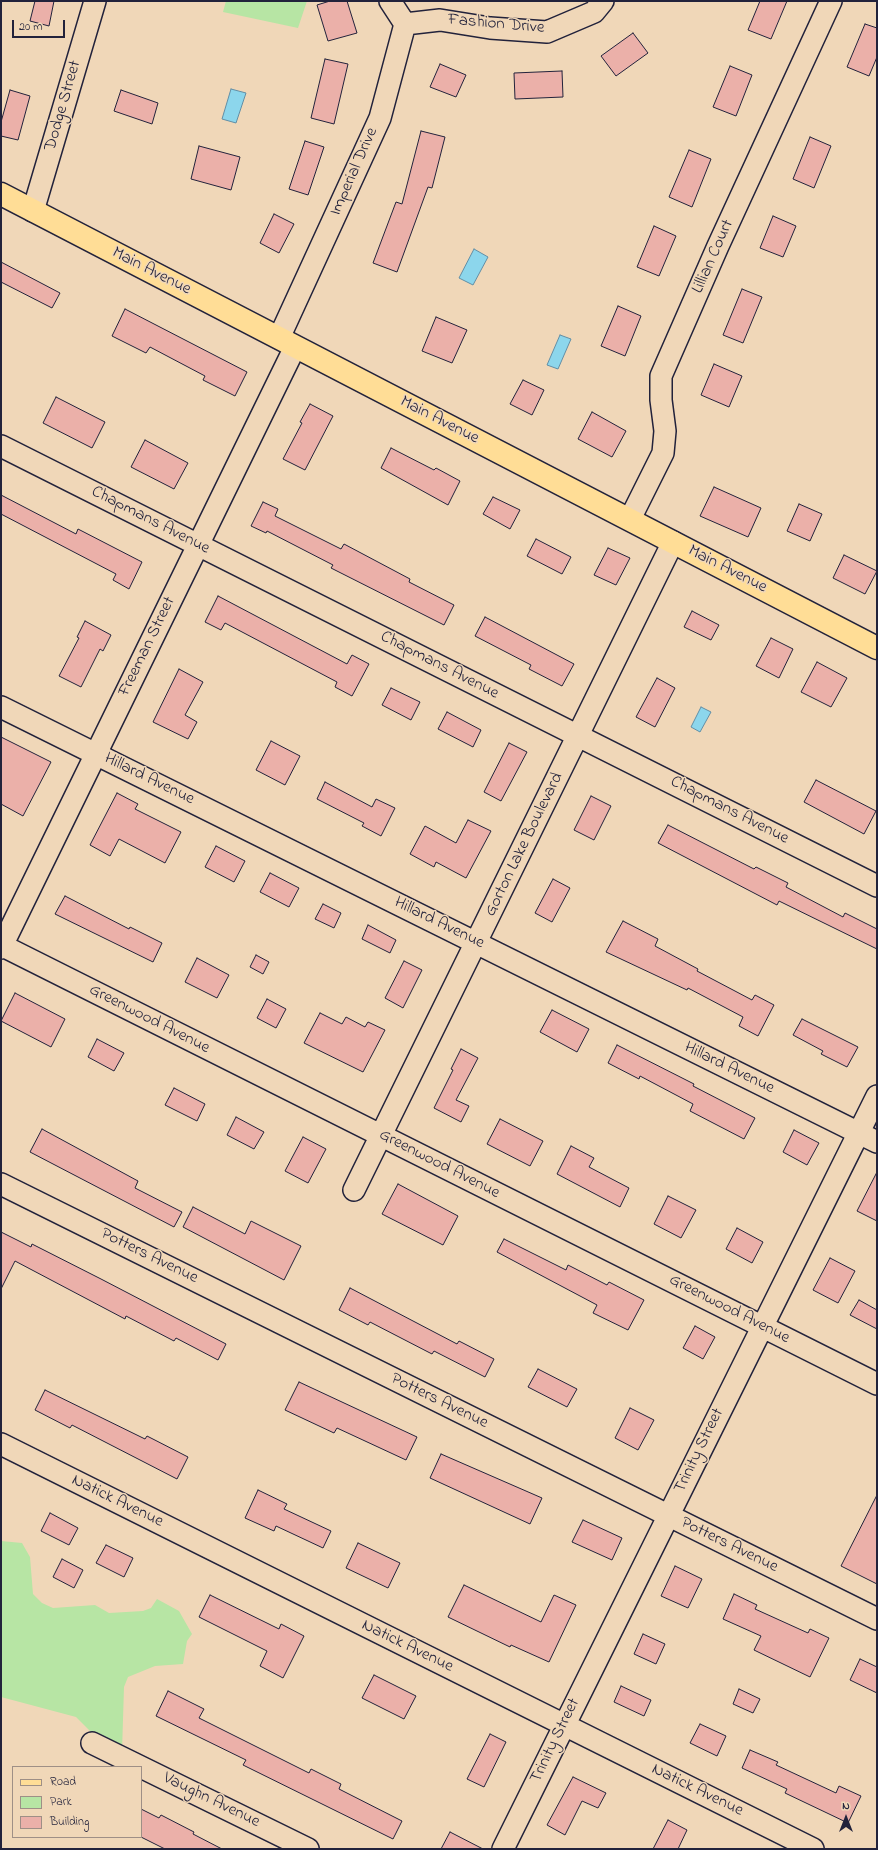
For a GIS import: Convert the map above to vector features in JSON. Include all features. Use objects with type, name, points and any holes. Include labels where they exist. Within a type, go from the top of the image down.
[{"type":"main road","name":"Main Avenue","points":[[1,194],[877,648]]},
{"type":"street","name":"Dodge Street","points":[[33,211],[95,1]]},
{"type":"street","points":[[390,1],[405,24]]},
{"type":"street","name":"Fashion Drive","points":[[405,24],[440,20],[490,28],[547,32],[594,12],[603,1]]},
{"type":"street","name":"Lillian Court","points":[[630,520],[663,453],[665,431],[661,400],[661,376],[831,1]]},
{"type":"street","name":"Imperial Drive","points":[[287,343],[380,118],[405,24]]},
{"type":"street","name":"Freeman Street","points":[[1,946],[198,545],[287,343]]},
{"type":"street","name":"Chapmans Avenue","points":[[1,446],[877,886]]},
{"type":"street","name":"Gorton Lake Boulevard","points":[[354,1190],[382,1136],[673,542]]},
{"type":"street","name":"Hillard Avenue","points":[[1,706],[877,1142]]},
{"type":"street","name":"Greenwood Avenue","points":[[1,946],[877,1384]]},
{"type":"street","name":"Trinity Street","points":[[503,1849],[877,1096]]},
{"type":"street","name":"Potters Avenue","points":[[1,1184],[877,1619]]},
{"type":"street","name":"Natick Avenue","points":[[1,1444],[813,1849]]},
{"type":"street","name":"Vaughn Avenue","points":[[92,1743],[139,1766]]},
{"type":"street","name":"Vaughn Avenue","points":[[142,1768],[308,1849]]},
{"type":"green space","points":[[226,1],[307,1],[298,28],[223,12]]},
{"type":"green space","points":[[1,1541],[22,1543],[30,1557],[33,1594],[42,1603],[53,1608],[95,1605],[109,1613],[143,1611],[151,1608],[157,1599],[179,1611],[192,1634],[187,1641],[183,1664],[155,1666],[128,1677],[124,1687],[122,1752],[101,1742],[76,1717],[1,1697]]},
{"type":"water","points":[[231,89],[246,93],[236,123],[222,119]]},
{"type":"water","points":[[474,249],[488,257],[473,285],[459,278]]},
{"type":"water","points":[[560,335],[571,339],[558,369],[547,365]]},
{"type":"water","points":[[701,707],[711,712],[700,732],[691,727]]},
{"type":"building","points":[[35,1],[54,1],[49,26],[30,21]]},
{"type":"building","points":[[330,1],[347,1],[357,33],[328,41],[317,5]]},
{"type":"building","points":[[760,1],[787,1],[771,39],[748,30]]},
{"type":"building","points":[[865,24],[877,28],[877,57],[869,76],[847,67]]},
{"type":"building","points":[[633,33],[648,53],[616,76],[601,56]]},
{"type":"building","points":[[325,59],[348,64],[334,124],[311,118]]},
{"type":"building","points":[[440,64],[466,75],[456,97],[430,87]]},
{"type":"building","points":[[730,66],[752,75],[736,116],[713,107]]},
{"type":"building","points":[[562,71],[563,97],[515,99],[514,73]]},
{"type":"building","points":[[10,90],[30,96],[18,140],[1,136],[1,122]]},
{"type":"building","points":[[121,90],[158,103],[152,124],[114,111]]},
{"type":"building","points":[[421,131],[445,137],[432,188],[428,187],[397,272],[373,263],[396,202],[402,204]]},
{"type":"building","points":[[810,137],[831,146],[814,188],[793,179]]},
{"type":"building","points":[[305,141],[324,147],[308,195],[289,189]]},
{"type":"building","points":[[199,146],[240,157],[231,190],[191,179]]},
{"type":"building","points":[[689,150],[711,159],[692,207],[669,197]]},
{"type":"building","points":[[274,214],[294,224],[279,253],[260,243]]},
{"type":"building","points":[[773,216],[796,226],[783,257],[760,248]]},
{"type":"building","points":[[654,226],[676,236],[659,276],[637,267]]},
{"type":"building","points":[[1,262],[60,293],[52,308],[1,282]]},
{"type":"building","points":[[742,289],[762,297],[743,343],[723,335]]},
{"type":"building","points":[[618,306],[641,316],[625,356],[601,346]]},
{"type":"building","points":[[125,309],[247,372],[235,396],[203,380],[205,376],[150,347],[146,353],[112,336]]},
{"type":"building","points":[[436,317],[467,330],[452,363],[422,351]]},
{"type":"building","points":[[714,364],[742,376],[729,407],[701,395]]},
{"type":"building","points":[[523,380],[544,390],[532,415],[510,404]]},
{"type":"building","points":[[56,397],[105,422],[92,448],[43,423]]},
{"type":"building","points":[[310,404],[333,416],[305,470],[283,459]]},
{"type":"building","points":[[592,412],[626,431],[612,457],[578,439]]},
{"type":"building","points":[[145,440],[188,463],[174,489],[131,467]]},
{"type":"building","points":[[391,448],[434,470],[436,468],[460,481],[448,505],[381,468]]},
{"type":"building","points":[[714,487],[761,508],[748,537],[700,516]]},
{"type":"building","points":[[1,495],[76,534],[78,529],[142,562],[129,589],[113,580],[116,574],[1,514]]},
{"type":"building","points":[[493,497],[520,510],[510,529],[483,514]]},
{"type":"building","points":[[263,502],[278,509],[275,516],[341,549],[344,544],[410,579],[409,582],[454,605],[444,625],[331,568],[333,565],[267,531],[266,533],[251,526]]},
{"type":"building","points":[[799,504],[822,514],[810,541],[787,531]]},
{"type":"building","points":[[536,539],[571,557],[562,574],[527,556]]},
{"type":"building","points":[[608,548],[630,558],[616,585],[594,575]]},
{"type":"building","points":[[844,555],[877,571],[865,594],[833,578]]},
{"type":"building","points":[[218,596],[347,664],[352,655],[369,664],[352,696],[335,687],[337,682],[225,623],[221,630],[205,622]]},
{"type":"building","points":[[692,611],[719,625],[711,640],[684,627]]},
{"type":"building","points":[[485,617],[574,664],[562,686],[529,669],[531,665],[475,636]]},
{"type":"building","points":[[85,621],[111,635],[103,651],[100,649],[81,687],[59,676],[79,638],[77,637]]},
{"type":"building","points":[[771,638],[793,649],[779,678],[756,666]]},
{"type":"building","points":[[817,662],[847,678],[831,707],[801,692]]},
{"type":"building","points":[[179,669],[203,682],[185,715],[197,722],[188,739],[153,722]]},
{"type":"building","points":[[657,678],[675,688],[655,727],[636,717]]},
{"type":"building","points":[[391,688],[420,702],[411,720],[382,705]]},
{"type":"building","points":[[447,712],[481,730],[473,747],[438,729]]},
{"type":"building","points":[[1,737],[51,762],[23,816],[1,804]]},
{"type":"building","points":[[271,741],[300,756],[285,785],[256,770]]},
{"type":"building","points":[[509,743],[527,752],[501,801],[484,792]]},
{"type":"building","points":[[816,780],[876,811],[864,834],[804,802]]},
{"type":"building","points":[[325,782],[372,807],[376,799],[395,808],[381,836],[362,826],[364,823],[317,799]]},
{"type":"building","points":[[117,793],[138,804],[135,809],[181,832],[165,863],[119,839],[110,856],[90,845]]},
{"type":"building","points":[[591,796],[611,806],[594,840],[574,830]]},
{"type":"building","points":[[468,820],[491,831],[466,878],[436,862],[434,867],[410,854],[425,826],[456,843]]},
{"type":"building","points":[[668,825],[754,869],[756,867],[788,883],[786,887],[843,917],[845,913],[877,929],[877,949],[779,901],[777,905],[658,843]]},
{"type":"building","points":[[216,846],[245,861],[234,882],[205,867]]},
{"type":"building","points":[[270,873],[299,888],[289,907],[260,892]]},
{"type":"building","points":[[553,879],[570,888],[552,922],[535,913]]},
{"type":"building","points":[[65,896],[129,929],[130,927],[162,943],[153,962],[55,914]]},
{"type":"building","points":[[323,904],[341,913],[334,928],[315,919]]},
{"type":"building","points":[[623,921],[658,939],[655,946],[698,969],[697,971],[752,1000],[755,995],[774,1005],[758,1036],[739,1026],[743,1017],[688,988],[687,990],[606,952]]},
{"type":"building","points":[[368,925],[396,940],[390,953],[362,939]]},
{"type":"building","points":[[256,955],[269,962],[263,974],[250,967]]},
{"type":"building","points":[[197,958],[229,975],[217,998],[185,982]]},
{"type":"building","points":[[404,961],[422,970],[403,1008],[385,998]]},
{"type":"building","points":[[15,993],[65,1019],[51,1047],[1,1021]]},
{"type":"building","points":[[267,999],[286,1009],[276,1028],[257,1018]]},
{"type":"building","points":[[552,1010],[589,1029],[577,1052],[540,1032]]},
{"type":"building","points":[[320,1013],[342,1024],[346,1017],[365,1027],[368,1022],[385,1030],[363,1072],[304,1043]]},
{"type":"building","points":[[802,1019],[858,1047],[847,1067],[821,1054],[823,1051],[793,1035]]},
{"type":"building","points":[[97,1039],[124,1053],[114,1071],[88,1057]]},
{"type":"building","points":[[617,1045],[694,1084],[693,1086],[755,1118],[744,1139],[690,1111],[693,1104],[640,1076],[639,1079],[608,1063]]},
{"type":"building","points":[[461,1049],[478,1058],[456,1100],[469,1106],[461,1122],[434,1108],[453,1070],[451,1069]]},
{"type":"building","points":[[174,1088],[205,1104],[197,1121],[165,1105]]},
{"type":"building","points":[[236,1117],[264,1132],[254,1149],[227,1135]]},
{"type":"building","points":[[500,1119],[543,1141],[530,1166],[487,1144]]},
{"type":"building","points":[[42,1129],[138,1181],[135,1188],[182,1212],[174,1227],[30,1152]]},
{"type":"building","points":[[794,1130],[819,1143],[807,1165],[783,1152]]},
{"type":"building","points":[[303,1137],[326,1149],[308,1183],[285,1171]]},
{"type":"building","points":[[571,1146],[594,1158],[589,1167],[629,1188],[620,1207],[557,1174]]},
{"type":"building","points":[[877,1172],[877,1221],[857,1211]]},
{"type":"building","points":[[398,1184],[458,1216],[443,1245],[382,1214]]},
{"type":"building","points":[[668,1196],[696,1210],[681,1238],[654,1224]]},
{"type":"building","points":[[193,1207],[245,1234],[251,1221],[301,1246],[284,1280],[183,1227]]},
{"type":"building","points":[[737,1228],[763,1242],[752,1263],[726,1249]]},
{"type":"building","points":[[1,1232],[31,1247],[32,1244],[226,1344],[218,1360],[176,1338],[174,1341],[126,1316],[125,1319],[15,1261],[1,1289]]},
{"type":"building","points":[[504,1239],[566,1270],[568,1265],[607,1285],[609,1282],[644,1300],[628,1330],[593,1313],[597,1305],[497,1252]]},
{"type":"building","points":[[830,1258],[855,1271],[838,1303],[813,1290]]},
{"type":"building","points":[[350,1288],[457,1344],[459,1341],[494,1359],[485,1377],[434,1351],[432,1354],[370,1322],[368,1325],[339,1310]]},
{"type":"building","points":[[859,1300],[877,1310],[877,1329],[850,1315]]},
{"type":"building","points":[[695,1326],[715,1337],[703,1359],[683,1348]]},
{"type":"building","points":[[538,1369],[577,1389],[567,1407],[528,1387]]},
{"type":"building","points":[[299,1382],[417,1437],[406,1460],[337,1428],[334,1433],[285,1410]]},
{"type":"building","points":[[45,1390],[145,1439],[147,1436],[188,1457],[177,1479],[72,1425],[70,1428],[35,1410]]},
{"type":"building","points":[[630,1408],[654,1420],[638,1450],[615,1438]]},
{"type":"building","points":[[441,1454],[542,1498],[530,1524],[430,1478]]},
{"type":"building","points":[[258,1490],[287,1504],[284,1509],[331,1531],[323,1548],[276,1526],[274,1531],[245,1518]]},
{"type":"building","points":[[877,1495],[877,1584],[841,1566]]},
{"type":"building","points":[[50,1513],[78,1528],[69,1545],[41,1531]]},
{"type":"building","points":[[583,1520],[622,1538],[612,1560],[572,1542]]},
{"type":"building","points":[[358,1543],[400,1563],[388,1588],[346,1568]]},
{"type":"building","points":[[106,1545],[133,1558],[124,1577],[96,1563]]},
{"type":"building","points":[[62,1559],[83,1570],[74,1588],[53,1577]]},
{"type":"building","points":[[675,1566],[702,1579],[688,1608],[661,1596]]},
{"type":"building","points":[[464,1585],[541,1622],[554,1595],[576,1605],[549,1662],[511,1645],[510,1647],[448,1617]]},
{"type":"building","points":[[734,1594],[757,1605],[755,1609],[808,1633],[810,1629],[829,1638],[810,1677],[754,1650],[761,1636],[723,1619]]},
{"type":"building","points":[[210,1595],[279,1629],[281,1624],[304,1636],[283,1678],[260,1666],[267,1651],[199,1617]]},
{"type":"building","points":[[643,1634],[665,1644],[656,1664],[634,1654]]},
{"type":"building","points":[[860,1659],[877,1667],[877,1693],[850,1680]]},
{"type":"building","points":[[374,1675],[416,1696],[404,1719],[362,1698]]},
{"type":"building","points":[[621,1686],[651,1700],[644,1716],[614,1702]]},
{"type":"building","points":[[739,1689],[760,1699],[753,1713],[733,1704]]},
{"type":"building","points":[[168,1691],[204,1709],[199,1718],[309,1773],[311,1769],[341,1784],[339,1789],[402,1821],[393,1839],[243,1765],[246,1760],[156,1716]]},
{"type":"building","points":[[700,1724],[726,1736],[717,1756],[690,1743]]},
{"type":"building","points":[[490,1734],[506,1742],[484,1787],[467,1779]]},
{"type":"building","points":[[750,1750],[778,1762],[776,1765],[836,1793],[839,1786],[861,1796],[848,1823],[785,1793],[787,1789],[742,1768]]},
{"type":"building","points":[[573,1777],[606,1793],[598,1808],[582,1801],[565,1835],[547,1825]]},
{"type":"building","points":[[142,1810],[159,1818],[161,1815],[194,1832],[193,1834],[222,1849],[165,1849],[142,1838]]},
{"type":"building","points":[[668,1820],[687,1830],[678,1849],[653,1849]]},
{"type":"building","points":[[450,1832],[483,1849],[441,1849]]}]
